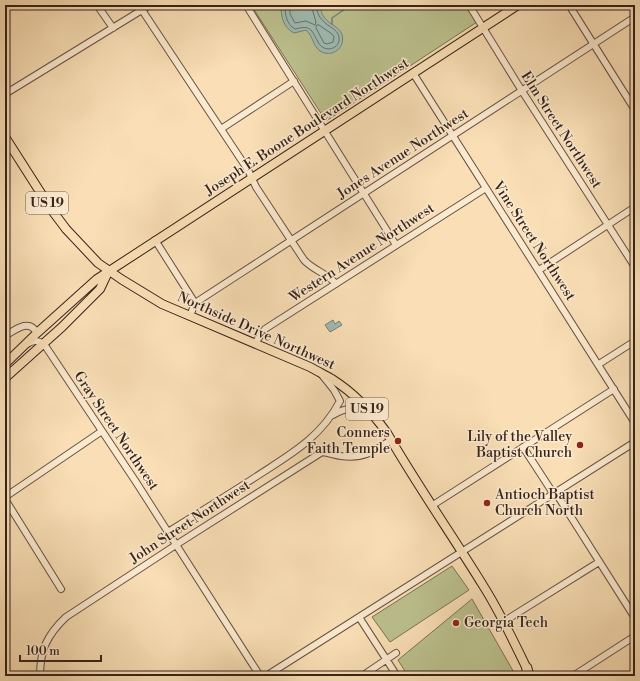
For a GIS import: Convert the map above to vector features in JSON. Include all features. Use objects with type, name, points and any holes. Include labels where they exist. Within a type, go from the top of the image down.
[{"type":"main road","name":"Joseph E. Boone Boulevard Northwest","points":[[5,364],[93,282],[109,270],[518,5]]},
{"type":"main road","name":"Northside Drive Northwest","points":[[5,137],[51,209],[66,229],[98,263],[152,298],[190,316],[310,367],[356,397],[372,414],[391,440],[433,505],[504,622],[528,673]]},
{"type":"main road","points":[[5,378],[44,344],[100,289],[109,270]]},
{"type":"street","points":[[97,5],[113,28]]},
{"type":"street","points":[[5,94],[150,5]]},
{"type":"street","points":[[246,5],[396,245]]},
{"type":"street","name":"Elm Street Northwest","points":[[469,5],[635,267]]},
{"type":"street","points":[[569,5],[635,110]]},
{"type":"street","points":[[142,10],[248,170],[256,187],[304,260],[310,266],[333,280],[336,284]]},
{"type":"street","name":"Jones Avenue Northwest","points":[[195,303],[635,17]]},
{"type":"street","name":"Vine Street Northwest","points":[[413,73],[599,364],[635,423]]},
{"type":"street","points":[[221,129],[294,81]]},
{"type":"street","name":"Western Avenue Northwest","points":[[256,343],[265,329],[486,188]]},
{"type":"street","points":[[539,270],[635,207]]},
{"type":"street","points":[[156,240],[195,303],[190,316]]},
{"type":"street","points":[[5,336],[19,327],[29,325],[34,327],[37,333]]},
{"type":"street","points":[[21,348],[32,341],[39,341],[44,344]]},
{"type":"street","points":[[599,364],[635,341]]},
{"type":"street","name":"Gray Street Northwest","points":[[44,344],[168,532],[260,676]]},
{"type":"street","points":[[168,532],[305,445],[327,423],[340,401],[339,397],[320,373]]},
{"type":"street","points":[[433,505],[614,389]]},
{"type":"street","points":[[333,415],[345,409],[352,408],[372,414]]},
{"type":"street","points":[[61,589],[5,498],[102,431]]},
{"type":"street","name":"John Street Northwest","points":[[40,676],[42,658],[49,636],[56,626],[66,617],[322,452],[340,456],[356,457],[365,455],[391,440]]},
{"type":"street","points":[[266,676],[635,442]]},
{"type":"street","points":[[523,447],[551,490],[562,502],[635,618]]},
{"type":"street","points":[[504,622],[599,562]]},
{"type":"street","points":[[359,617],[397,676]]},
{"type":"street","points":[[573,676],[635,636]]},
{"type":"street","points":[[362,676],[396,653]]},
{"type":"green space","points":[[251,5],[466,5],[477,22],[326,121]]},
{"type":"green space","points":[[452,566],[469,590],[390,642],[372,617]]},
{"type":"green space","name":"Georgia Tech","points":[[472,599],[516,676],[408,676],[398,660]]},
{"type":"water","points":[[281,5],[320,5],[323,16],[342,34],[343,38],[340,48],[332,53],[324,53],[314,44],[306,30],[294,33],[290,31],[283,21]]},
{"type":"water","points":[[333,320],[335,324],[339,321],[342,325],[330,332],[325,325]]},
{"type":"waterway","points":[[332,24],[332,18],[348,7]]},
{"type":"place","name":"Conners Faith Temple","points":[[398,441]]},
{"type":"place","name":"Lily of the Valley Baptist Church","points":[[580,445]]},
{"type":"place","name":"Antioch Baptist Church North","points":[[487,503]]},
{"type":"place","name":"Georgia Tech","points":[[456,623]]}]
